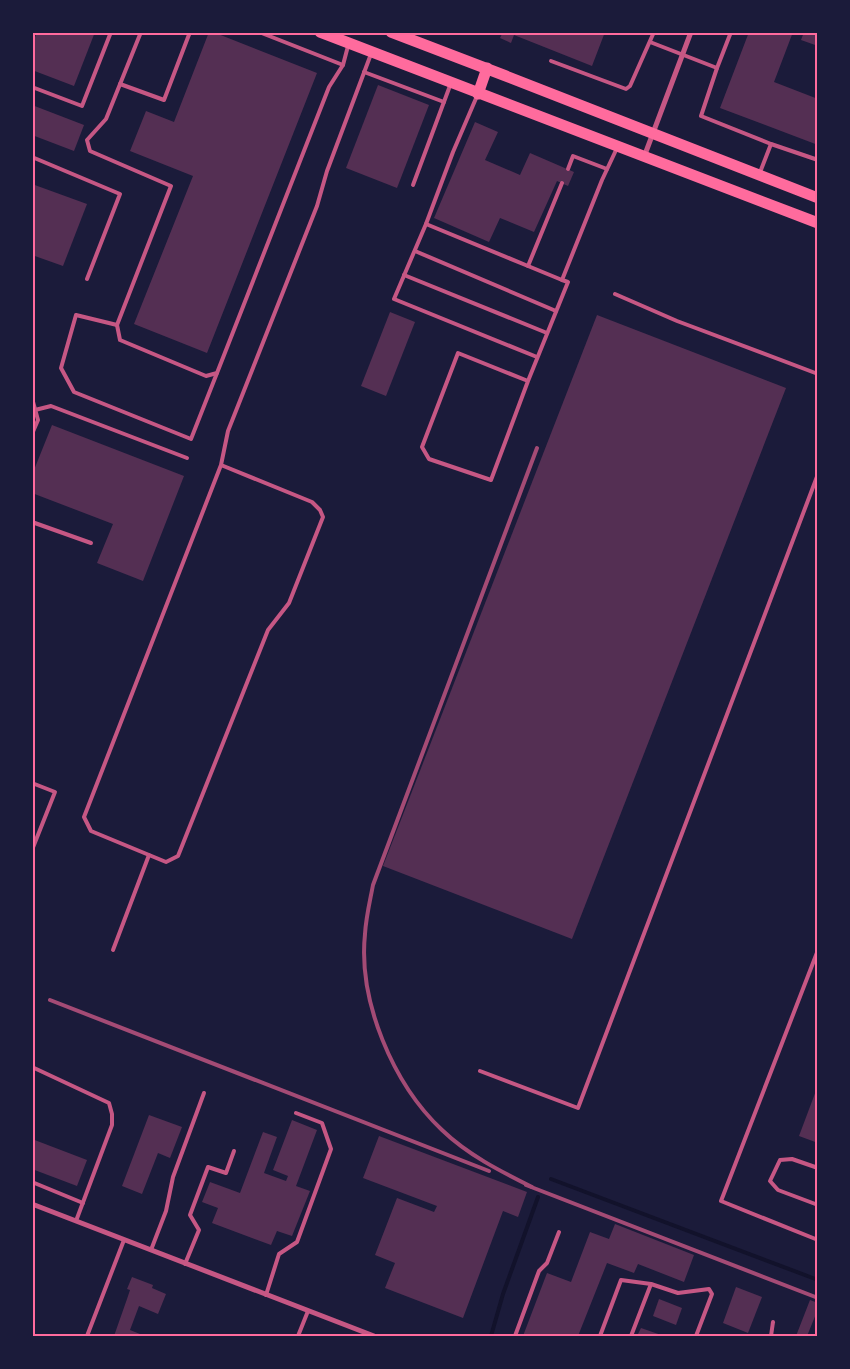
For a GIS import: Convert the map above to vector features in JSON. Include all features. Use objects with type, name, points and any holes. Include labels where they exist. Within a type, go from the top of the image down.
[{"type":"main road","points":[[320,32],[643,158],[818,223]]},
{"type":"main road","points":[[349,44],[353,32]]},
{"type":"main road","points":[[398,34],[818,198]]},
{"type":"main road","points":[[478,94],[487,68]]},
{"type":"street","points":[[643,158],[691,32]]},
{"type":"street","points":[[32,1204],[374,1336]]},
{"type":"lane","points":[[32,87],[82,106],[110,32]]},
{"type":"lane","points":[[141,32],[106,119],[87,140],[90,151],[171,186],[117,325],[120,340],[206,376],[217,373]]},
{"type":"lane","points":[[120,84],[164,100],[190,32]]},
{"type":"lane","points":[[259,32],[343,65]]},
{"type":"lane","points":[[551,61],[626,89],[630,86],[654,32]]},
{"type":"lane","points":[[731,32],[701,116],[818,160]]},
{"type":"lane","points":[[650,42],[717,68]]},
{"type":"lane","points":[[117,325],[76,315],[61,368],[74,392],[191,439],[329,87],[343,65],[349,44]]},
{"type":"lane","points":[[222,465],[312,502],[320,510],[323,517],[289,603],[268,630],[178,856],[166,862],[91,831],[84,817],[222,465],[228,431],[317,206],[327,171],[371,52]]},
{"type":"lane","points":[[364,72],[444,102]]},
{"type":"lane","points":[[413,185],[451,83]]},
{"type":"lane","points":[[478,94],[394,299],[537,357]]},
{"type":"lane","points":[[759,175],[772,144]]},
{"type":"lane","points":[[562,280],[602,180],[617,148]]},
{"type":"lane","points":[[568,169],[573,156],[607,169]]},
{"type":"lane","points":[[32,157],[120,194],[86,279]]},
{"type":"lane","points":[[528,266],[562,183]]},
{"type":"lane","points":[[426,224],[568,282],[537,357],[491,480],[429,460],[422,447],[458,352],[528,381]]},
{"type":"lane","points":[[414,251],[556,311]]},
{"type":"lane","points":[[404,275],[547,333]]},
{"type":"lane","points":[[32,288],[32,298]]},
{"type":"lane","points":[[615,294],[677,321],[818,374]]},
{"type":"lane","points":[[32,398],[38,420],[32,434]]},
{"type":"lane","points":[[34,409],[52,406],[187,458]]},
{"type":"lane","points":[[480,1071],[578,1108],[818,474]]},
{"type":"lane","points":[[32,522],[91,543]]},
{"type":"lane","points":[[32,783],[55,792],[32,850]]},
{"type":"lane","points":[[113,950],[149,855]]},
{"type":"lane","points":[[818,950],[721,1201],[818,1240]]},
{"type":"lane","points":[[32,1067],[109,1103],[112,1125],[76,1221]]},
{"type":"lane","points":[[151,1250],[166,1211],[173,1176],[204,1093]]},
{"type":"lane","points":[[266,1295],[279,1254],[297,1242],[331,1149],[322,1123],[296,1113]]},
{"type":"lane","points":[[185,1264],[199,1230],[190,1215],[208,1167],[226,1173],[234,1151]]},
{"type":"lane","points":[[818,1168],[792,1159],[780,1160],[770,1181],[778,1190],[818,1205]]},
{"type":"lane","points":[[32,1182],[83,1203]]},
{"type":"lane","points":[[515,1336],[539,1271],[547,1263],[559,1232]]},
{"type":"lane","points":[[87,1336],[124,1240]]},
{"type":"lane","points":[[600,1336],[621,1280],[651,1284],[678,1293],[708,1289],[712,1294],[696,1336]]},
{"type":"lane","points":[[631,1336],[651,1284]]},
{"type":"lane","points":[[298,1336],[308,1311]]},
{"type":"lane","points":[[771,1336],[774,1322]]},
{"type":"building","points":[[37,32],[95,32],[74,86],[32,70],[32,45]]},
{"type":"building","points":[[209,32],[317,73],[207,353],[134,324],[193,176],[130,151],[146,111],[174,122]]},
{"type":"building","points":[[503,32],[605,32],[592,66],[514,35],[511,43],[500,38]]},
{"type":"building","points":[[749,32],[793,32],[774,82],[818,99],[818,145],[720,108]]},
{"type":"building","points":[[804,32],[818,32],[818,46],[801,40]]},
{"type":"building","points":[[378,85],[429,105],[397,188],[346,168]]},
{"type":"building","points":[[32,105],[84,125],[74,151],[32,135]]},
{"type":"building","points":[[475,122],[498,132],[485,160],[520,175],[530,153],[574,172],[568,186],[557,181],[534,232],[500,218],[489,242],[434,218]]},
{"type":"building","points":[[32,184],[87,204],[63,266],[32,255]]},
{"type":"building","points":[[390,312],[415,322],[386,396],[361,386]]},
{"type":"building","points":[[597,315],[786,388],[572,939],[383,866]]},
{"type":"building","points":[[52,425],[184,476],[143,581],[97,563],[113,524],[32,493],[32,475]]},
{"type":"building","points":[[818,1088],[818,1143],[799,1136]]},
{"type":"building","points":[[149,1115],[182,1127],[170,1158],[158,1153],[142,1194],[122,1186]]},
{"type":"building","points":[[292,1120],[317,1130],[296,1186],[310,1191],[292,1236],[277,1231],[271,1245],[212,1223],[218,1208],[202,1202],[210,1182],[240,1193],[263,1132],[277,1137],[264,1173],[286,1181],[288,1176],[273,1170]]},
{"type":"building","points":[[379,1136],[527,1192],[518,1217],[503,1211],[463,1318],[385,1288],[395,1263],[375,1255],[397,1198],[434,1212],[437,1206],[363,1178]]},
{"type":"building","points":[[32,1139],[87,1160],[77,1186],[32,1169]]},
{"type":"building","points":[[615,1224],[694,1255],[684,1282],[638,1264],[634,1273],[607,1263],[578,1336],[523,1336],[547,1273],[571,1282],[590,1232],[609,1239]]},
{"type":"building","points":[[132,1277],[153,1285],[152,1288],[166,1294],[158,1314],[139,1306],[130,1330],[145,1336],[114,1336],[130,1290],[127,1289]]},
{"type":"building","points":[[736,1287],[762,1297],[748,1333],[723,1323]]},
{"type":"building","points":[[659,1299],[682,1308],[676,1325],[653,1316]]},
{"type":"building","points":[[810,1300],[818,1303],[818,1314],[816,1314],[807,1336],[796,1336]]},
{"type":"building","points":[[641,1328],[664,1336],[637,1336]]},
{"type":"waterway","points":[[551,1179],[818,1280]]},
{"type":"waterway","points":[[491,1336],[503,1294],[538,1197]]},
{"type":"railway","points":[[532,1187],[473,1155],[452,1139],[424,1111],[408,1089],[382,1040],[373,1013],[364,960],[368,909],[373,885],[537,448]]},
{"type":"railway","points":[[50,1000],[489,1171]]},
{"type":"railway","points":[[526,1185],[818,1298]]}]
